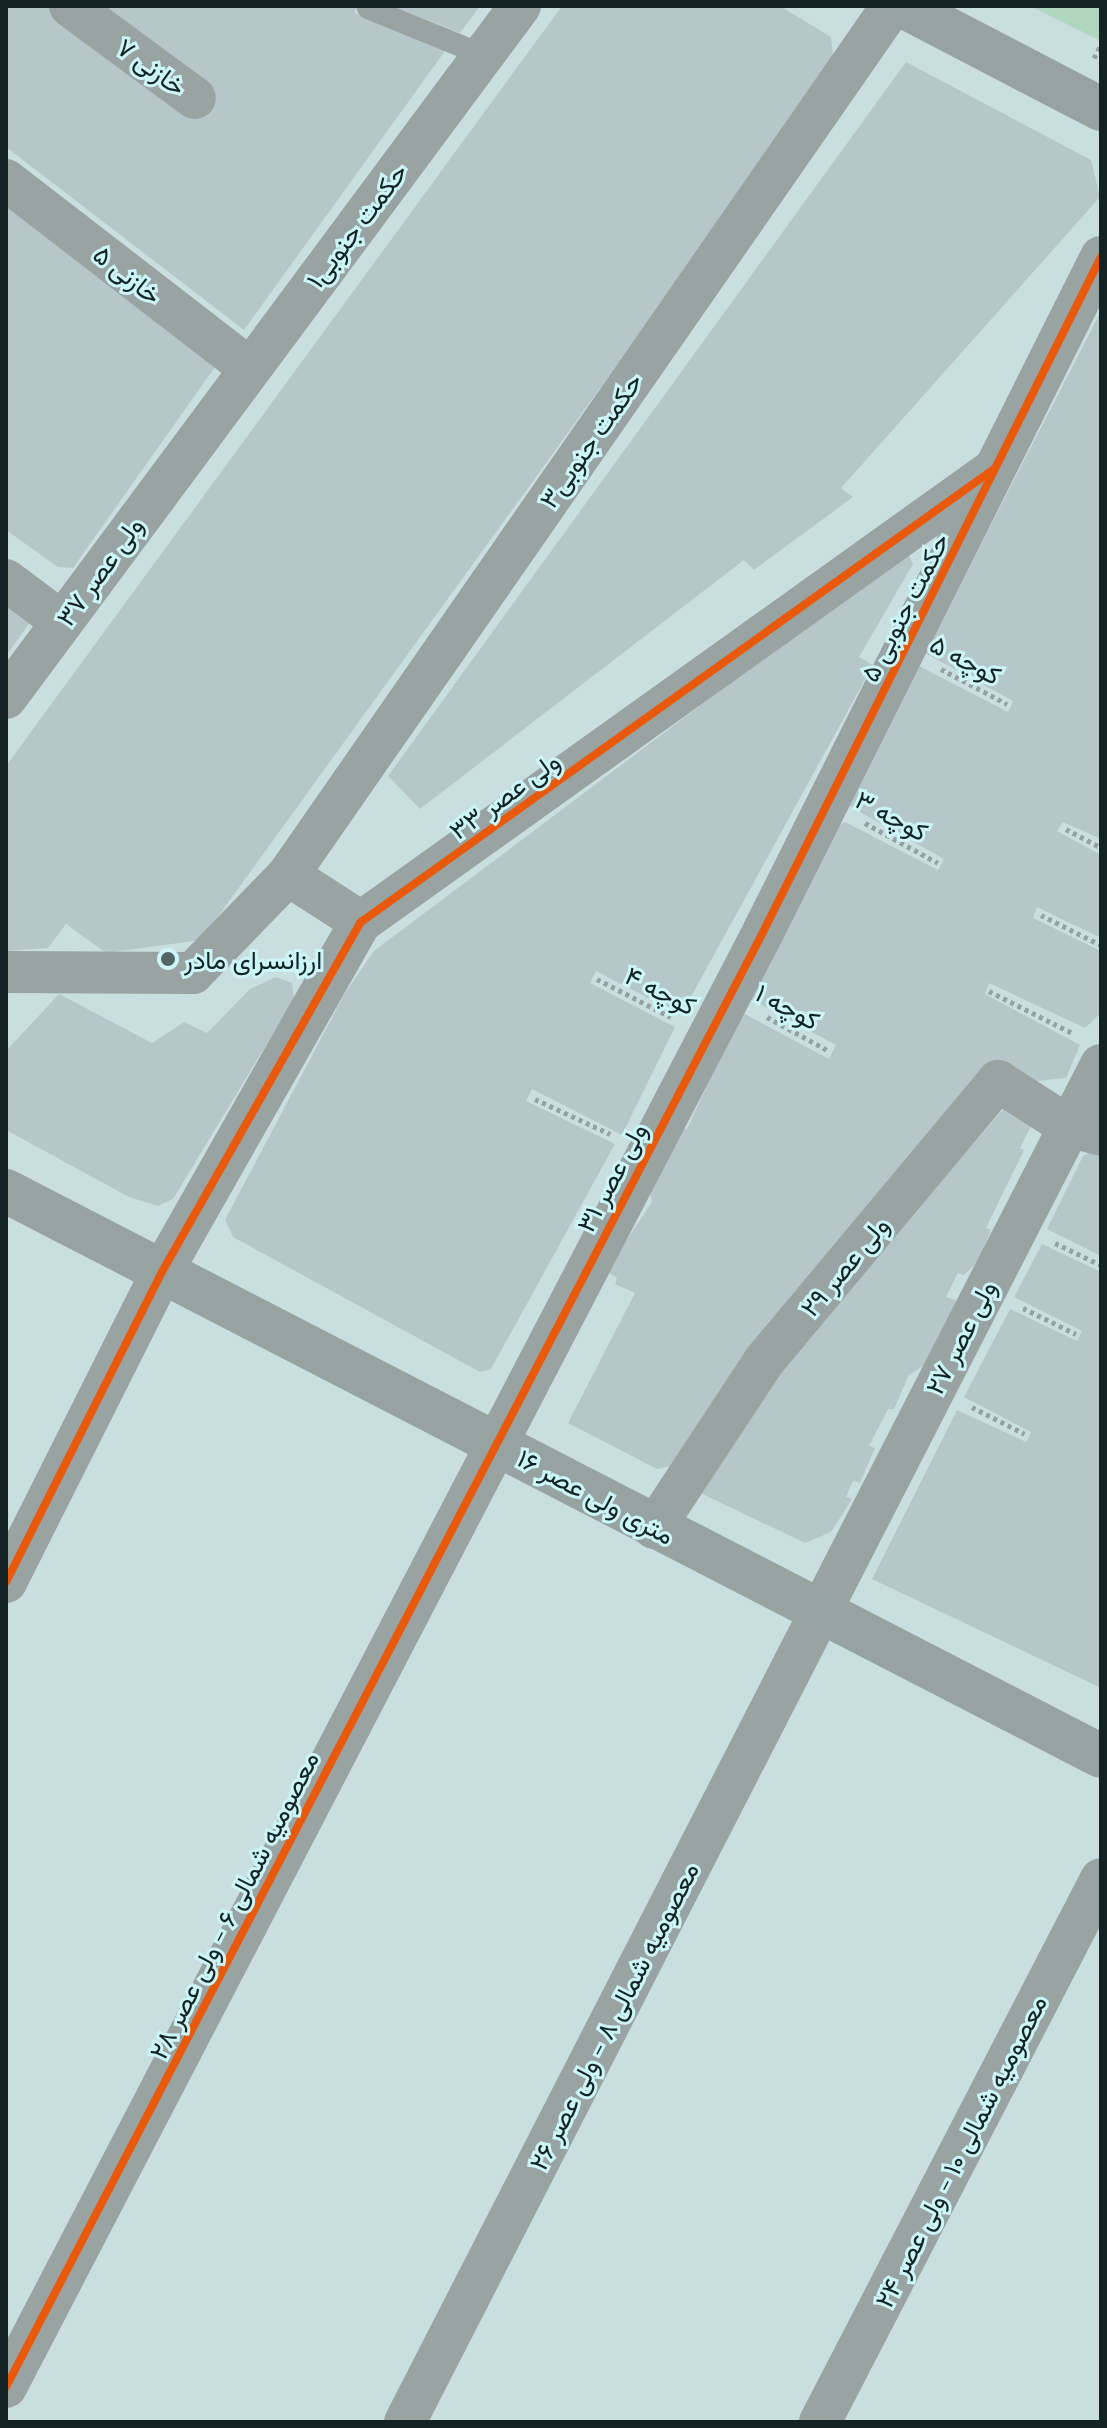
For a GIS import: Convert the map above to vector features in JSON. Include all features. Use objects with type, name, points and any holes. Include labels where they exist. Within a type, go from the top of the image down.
[{"type":"street","name":"خازنی ۷","points":[[70,6],[195,98]]},
{"type":"street","name":"حکمت جنوبی۱","points":[[192,444],[520,6]]},
{"type":"street","name":"حکمت جنوبی۳","points":[[6,972],[193,973],[288,875],[892,6]]},
{"type":"street","points":[[903,6],[1101,109]]},
{"type":"street","name":"خازنی ۵","points":[[6,180],[249,368]]},
{"type":"street","name":"حکمت جنوبی ۵","points":[[763,932],[1101,257]]},
{"type":"street","name":"ولی عصر ۳۷","points":[[6,698],[192,444]]},
{"type":"street","name":"ولی عصر ۳۳","points":[[6,1582],[163,1270],[361,922],[997,467]]},
{"type":"street","points":[[6,580],[62,622]]},
{"type":"street","points":[[288,875],[361,922]]},
{"type":"street","name":"ولی عصر ۳۱","points":[[495,1441],[763,932]]},
{"type":"street","name":"ولی عصر ۲۷","points":[[820,1610],[985,1289],[1085,1131],[1094,1053]]},
{"type":"street","name":"ولی عصر ۲۹","points":[[654,1528],[764,1361],[998,1081],[1085,1131]]},
{"type":"street","name":"۱۶ متری ولی عصر","points":[[6,1191],[1101,1756]]},
{"type":"street","name":"معصومیه شمالی ۶ - ولی عصر ۲۸","points":[[6,2387],[495,1441]]},
{"type":"street","name":"معصومیه شمالی ۸ - ولی عصر ۲۶","points":[[405,2422],[820,1610]]},
{"type":"street","name":"معصومیه شمالی ۱۰ - ولی عصر ۲۴","points":[[820,2422],[1101,1879]]},
{"type":"lane","points":[[368,8],[483,55]]},
{"type":"path","points":[[1066,829],[1101,848]]},
{"type":"path","points":[[1041,915],[1101,945]]},
{"type":"path","points":[[989,991],[1094,1053]]},
{"type":"path","points":[[535,1099],[646,1152]]},
{"type":"path","points":[[985,1289],[1076,1334]]},
{"type":"path","points":[[934,1388],[1025,1434]]},
{"type":"green space","points":[[1030,6],[1101,6],[1101,41]]},
{"type":"building","points":[[8,6],[357,6],[355,13],[445,51],[244,330],[6,147]]},
{"type":"building","points":[[392,6],[480,6],[460,33]]},
{"type":"building","points":[[562,6],[780,6],[831,37],[834,65],[201,940],[106,953],[66,924],[48,948],[6,951],[6,766]]},
{"type":"building","points":[[906,62],[1091,160],[1100,197],[841,488],[853,497],[754,570],[744,560],[420,809],[388,776]]},
{"type":"building","points":[[6,192],[222,357],[73,568],[58,567],[6,530]]},
{"type":"building","points":[[1101,311],[1101,839],[1063,822],[1057,831],[1101,855],[1101,938],[1037,907],[1033,918],[1101,951],[1101,1013],[1085,1028],[989,983],[985,994],[1080,1045],[1066,1078],[1037,1081],[1001,1060],[676,1465],[657,1469],[568,1423],[635,1293],[615,1284],[617,1278],[606,1271],[652,1202],[648,1185],[680,1127],[687,1129],[741,1012],[829,1059],[836,1045],[749,998],[831,829],[845,822],[938,870],[944,859],[844,803],[919,666],[1008,712],[1013,701],[925,653]]},
{"type":"building","points":[[907,550],[913,564],[859,657],[873,665],[681,1015],[596,971],[590,983],[675,1027],[622,1135],[532,1089],[526,1101],[615,1144],[491,1369],[480,1372],[233,1237],[225,1220],[345,993],[374,951]]},
{"type":"building","points":[[6,593],[35,615],[6,656]]},
{"type":"building","points":[[276,977],[292,983],[294,999],[173,1199],[158,1206],[129,1197],[6,1130],[6,1051],[59,994],[152,1043],[184,1022],[207,1033],[250,989]]},
{"type":"building","points":[[1006,1106],[1033,1122],[1020,1148],[1024,1150],[986,1228],[991,1230],[978,1262],[964,1275],[958,1273],[946,1297],[956,1300],[938,1356],[909,1375],[894,1409],[888,1409],[869,1446],[875,1448],[860,1483],[853,1481],[846,1497],[852,1499],[831,1532],[805,1543],[694,1490],[792,1352]]},
{"type":"building","points":[[1093,1151],[1101,1153],[1101,1256],[1047,1229],[1083,1156]]},
{"type":"building","points":[[1042,1244],[1101,1272],[1101,1688],[872,1579],[957,1410],[1026,1442],[1029,1437],[1031,1432],[964,1397],[1010,1309],[1077,1341],[1082,1331],[1014,1297]]},
{"type":"cycle path","points":[[6,2387],[763,932],[1101,257]]},
{"type":"cycle path","points":[[6,1582],[163,1270],[361,922],[994,469]]},
{"type":"place","name":"ارزانسرای مادر","points":[[168,959]]}]
